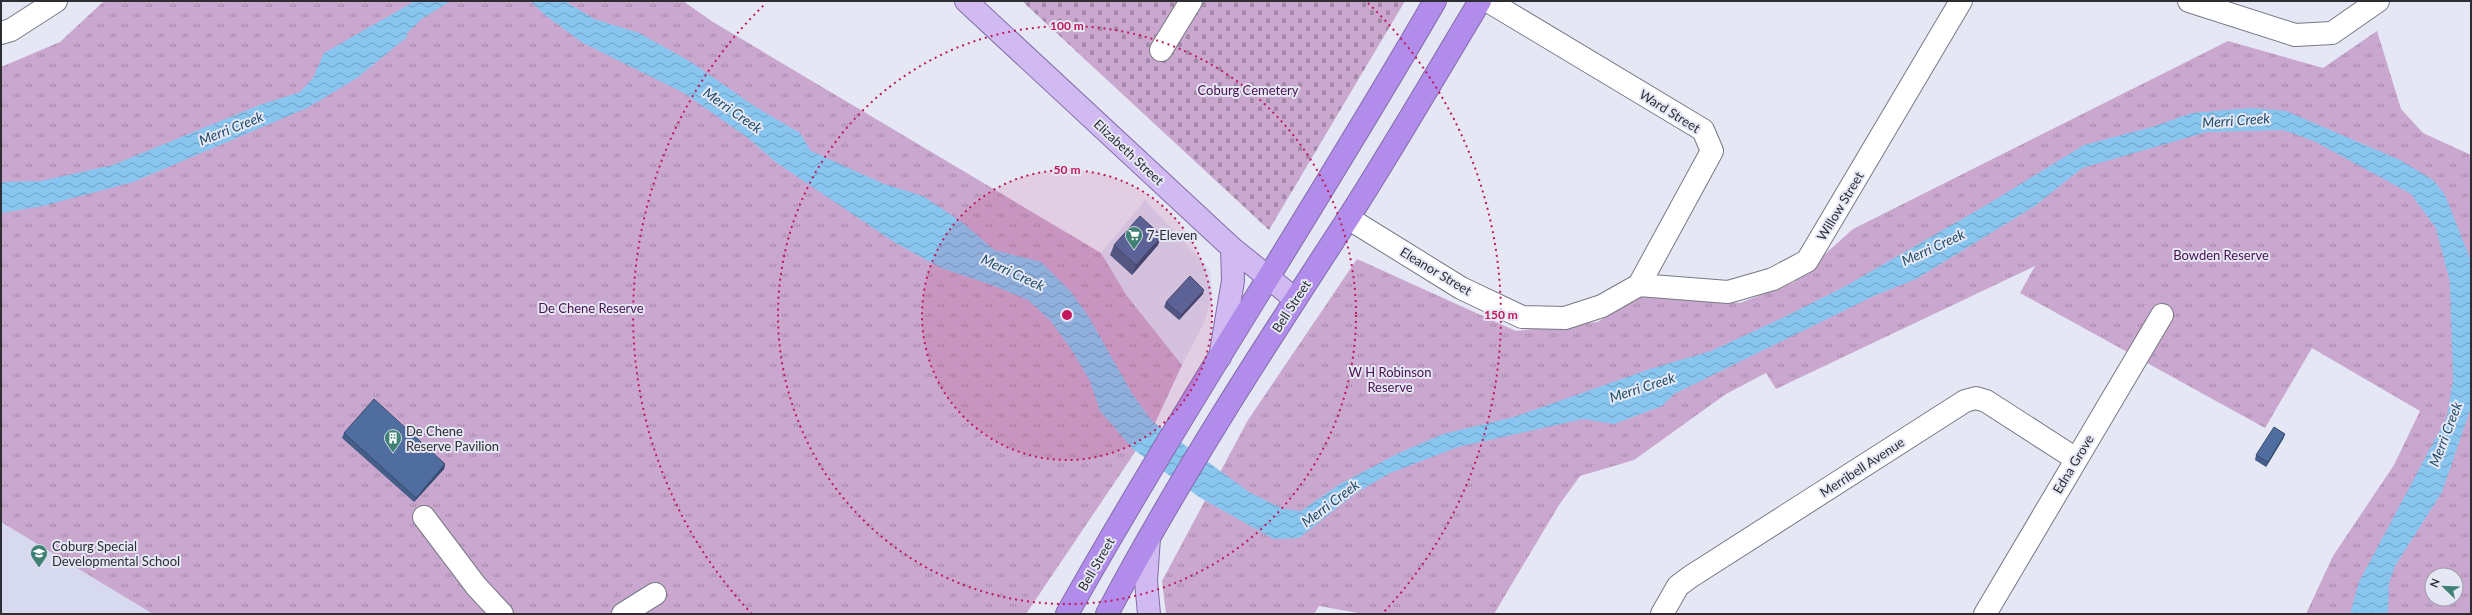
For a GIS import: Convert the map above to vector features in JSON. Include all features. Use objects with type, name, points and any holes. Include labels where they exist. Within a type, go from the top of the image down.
[{"type":"highway","name":"Bell Street","points":[[1067,614],[1178,424],[1360,131],[1436,1]]},
{"type":"highway","name":"Bell Street","points":[[1107,614],[1153,531],[1207,439],[1348,218],[1480,1]]},
{"type":"main road","name":"Elizabeth Street","points":[[966,1],[1232,248],[1295,299]]},
{"type":"main road","points":[[1220,356],[1232,281],[1232,248]]},
{"type":"main road","points":[[1149,614],[1146,581],[1153,531]]},
{"type":"street","points":[[1,33],[11,30],[56,1]]},
{"type":"street","points":[[1161,50],[1191,1]]},
{"type":"street","name":"Ward Street","points":[[1488,1],[1703,130],[1712,151],[1640,285]]},
{"type":"street","name":"Willow Street","points":[[1640,285],[1728,292],[1774,279],[1807,261],[1961,1]]},
{"type":"street","points":[[2189,1],[2295,35],[2332,34],[2378,1]]},
{"type":"street","name":"Eleanor Street","points":[[1348,218],[1461,288],[1522,317],[1565,318],[1602,306],[1640,285]]},
{"type":"street","name":"Edna Grove","points":[[1985,614],[2162,315]]},
{"type":"street","name":"Merribell Avenue","points":[[1662,614],[1678,586],[1690,577],[1965,401],[1976,398],[1986,401],[2076,459]]},
{"type":"street","points":[[424,517],[476,586],[502,614]]},
{"type":"street","points":[[623,614],[655,594]]},
{"type":"shaded area","name":"7-Eleven","points":[[1145,200],[1210,270],[1212,293],[1205,321],[1182,365],[1127,296],[1101,253]]},
{"type":"shaded area","name":"Coburg Special Developmental School","points":[[1,522],[153,614],[1,614]]},
{"type":"green space","name":"De Chene Reserve","points":[[104,1],[683,1],[713,22],[1101,253],[1127,296],[1182,365],[1156,421],[1026,614],[153,614],[1,522],[1,67],[60,42]]},
{"type":"green space","name":"Coburg Cemetery","points":[[1022,1],[1405,1],[1269,230]]},
{"type":"green space","points":[[2377,31],[2401,109],[2423,133],[2471,155],[2471,614],[2306,614],[2333,556],[2394,465],[2420,411],[2312,348],[2265,428],[2020,293],[2035,266],[1776,389],[1766,373],[1726,394],[1634,460],[1580,476],[1559,505],[1494,614],[1364,614],[1319,606],[1314,614],[1166,614],[1162,581],[1248,420],[1357,259],[1516,331],[1598,322],[1637,295],[1740,303],[1794,282],[1853,229],[2228,41],[2323,68]]},
{"type":"water","name":"Merri Creek","points":[[415,1],[451,1],[423,18],[407,33],[407,37],[357,78],[307,108],[133,182],[43,206],[1,213],[1,182],[41,181],[113,165],[257,106],[300,92],[313,78],[324,53]]},
{"type":"water","name":"Merri Creek","points":[[530,1],[565,1],[594,19],[639,33],[691,62],[754,106],[800,133],[811,151],[884,184],[923,196],[963,223],[994,250],[1041,262],[1071,292],[1087,314],[1133,395],[1152,421],[1249,492],[1283,509],[1301,511],[1340,484],[1399,453],[1443,434],[1514,417],[1650,369],[1711,351],[1844,287],[1988,204],[2084,145],[2152,127],[2192,113],[2251,108],[2286,111],[2400,160],[2433,180],[2445,195],[2471,261],[2471,407],[2442,492],[2395,566],[2389,583],[2388,614],[2350,614],[2359,582],[2447,417],[2453,380],[2450,282],[2436,228],[2411,194],[2314,141],[2283,130],[2207,132],[2082,168],[2035,206],[1916,279],[1876,295],[1674,394],[1662,406],[1614,424],[1583,419],[1458,447],[1390,473],[1356,493],[1299,538],[1274,539],[1199,497],[1133,449],[1100,411],[1090,381],[1071,349],[1050,320],[1028,300],[992,285],[941,268],[894,242],[777,163],[748,138],[684,93],[583,43],[545,15]]},
{"type":"building","name":"7-Eleven","points":[[1140,216],[1162,236],[1136,265],[1114,245]]},
{"type":"building","points":[[1190,276],[1204,290],[1181,315],[1166,302]]},
{"type":"building","name":"De Chene Reserve Pavilion","points":[[374,399],[445,464],[416,498],[344,433]]},
{"type":"building","points":[[2274,427],[2285,434],[2268,462],[2256,455]]},
{"type":"place","name":"7-Eleven","points":[[1134,250]]},
{"type":"place","name":"De Chene Reserve Pavilion","points":[[393,453]]},
{"type":"place","name":"Coburg Special Developmental School","points":[[39,568]]},
{"type":"park label","name":"Bowden Reserve","points":[[2221,255]]},
{"type":"park label","name":"W H Robinson Reserve","points":[[1390,380]]}]
